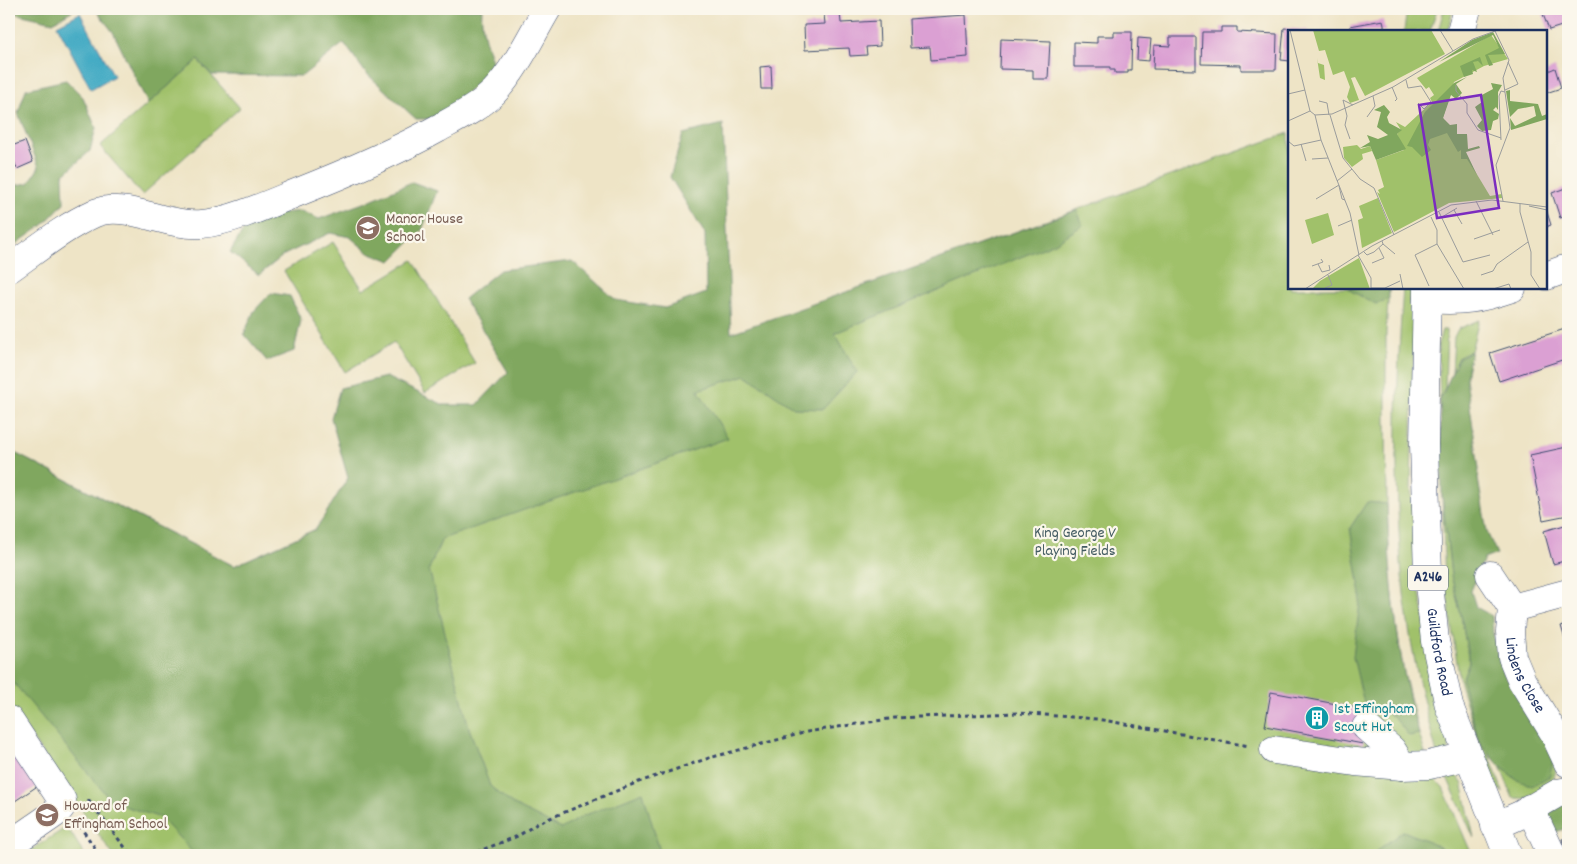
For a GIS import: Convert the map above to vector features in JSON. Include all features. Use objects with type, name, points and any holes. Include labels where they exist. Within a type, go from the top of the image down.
[{"type":"main road","points":[[9,269],[66,229],[96,213],[110,210],[126,210],[191,224],[210,222],[258,209],[363,167],[414,142],[479,105],[495,91],[508,75],[547,9]]},
{"type":"main road","points":[[1461,30],[1466,9]]},
{"type":"main road","points":[[1547,276],[1568,268]]},
{"type":"main road","points":[[1427,293],[1454,301],[1484,297],[1509,289]]},
{"type":"main road","name":"Guildford Road","points":[[1427,293],[1424,444],[1428,574],[1435,641],[1449,706],[1508,855]]},
{"type":"main road","points":[[1490,575],[1512,608],[1568,593]]},
{"type":"main road","name":"Lindens Close","points":[[1512,608],[1510,632],[1512,657],[1522,681],[1554,733],[1568,763]]},
{"type":"main road","points":[[9,720],[62,800],[61,807],[57,812],[9,845]]},
{"type":"main road","points":[[1366,727],[1392,750],[1402,766]]},
{"type":"main road","points":[[1274,750],[1355,762],[1402,766],[1429,765],[1468,756]]},
{"type":"main road","points":[[1495,826],[1520,815],[1558,793],[1568,791]]},
{"type":"main road","points":[[1530,808],[1552,855]]},
{"type":"path","points":[[469,855],[518,836],[538,823],[636,783],[709,758],[807,732],[895,718],[1018,712],[1087,718],[1274,750]]},
{"type":"path","points":[[62,800],[100,855]]},
{"type":"green space","points":[[9,9],[75,9],[53,22],[9,12]]},
{"type":"green space","points":[[95,9],[482,9],[483,31],[494,67],[439,119],[416,119],[365,72],[344,43],[302,76],[212,75],[198,60],[148,104],[113,32]]},
{"type":"green space","points":[[1407,9],[1437,9],[1430,30],[1404,30]]},
{"type":"green space","points":[[1444,9],[1453,9],[1448,30],[1438,30]]},
{"type":"green space","points":[[198,60],[240,108],[142,195],[100,146]]},
{"type":"green space","points":[[66,80],[83,97],[96,128],[90,151],[63,175],[64,203],[43,225],[13,246],[9,240],[9,186],[29,183],[39,167],[18,113],[26,89]]},
{"type":"green space","points":[[723,124],[731,333],[1077,210],[1083,225],[1055,243],[835,333],[857,372],[823,409],[794,408],[746,375],[698,390],[728,438],[442,539],[429,569],[469,728],[490,786],[512,804],[561,829],[583,816],[643,792],[661,855],[195,855],[161,818],[112,802],[9,677],[9,450],[234,566],[316,529],[348,478],[331,418],[340,388],[386,377],[444,405],[477,405],[508,372],[464,299],[500,270],[572,261],[616,300],[665,308],[706,293],[705,234],[670,177],[683,134]]},
{"type":"green space","name":"King George V Playing Fields","points":[[1288,133],[1288,289],[1389,289],[1386,331],[1387,504],[1390,571],[1397,630],[1403,669],[1419,734],[1432,776],[1443,787],[1472,855],[113,855],[9,705],[9,450],[234,566],[396,493],[918,267]]},
{"type":"green space","points":[[412,182],[437,191],[422,230],[391,261],[368,252],[350,237],[330,233],[284,255],[259,275],[230,252],[252,216],[301,211],[319,219],[366,202]]},
{"type":"green space","points":[[333,242],[363,290],[413,260],[475,363],[425,393],[394,342],[345,372],[284,271]]},
{"type":"green space","points":[[1350,289],[1389,289],[1389,299],[1376,304]]},
{"type":"green space","points":[[1403,289],[1415,289],[1411,489],[1420,594],[1450,744],[1448,753],[1437,754],[1416,666],[1402,576],[1397,468],[1399,360]]},
{"type":"green space","points":[[271,293],[290,296],[301,320],[294,351],[267,361],[244,334],[254,311]]},
{"type":"green space","points":[[1479,320],[1471,351],[1459,357],[1452,373],[1454,337],[1458,329]]},
{"type":"green space","points":[[1442,330],[1447,330],[1445,387],[1440,400],[1438,344]]},
{"type":"green space","points":[[1471,351],[1466,378],[1479,469],[1478,479],[1487,532],[1497,554],[1484,559],[1471,591],[1476,607],[1492,616],[1493,633],[1504,674],[1554,754],[1550,776],[1532,786],[1517,780],[1500,766],[1479,742],[1462,680],[1469,662],[1461,615],[1451,575],[1442,495],[1440,400],[1459,357]]},
{"type":"green space","points":[[1442,495],[1451,575],[1461,615],[1469,662],[1462,680],[1479,742],[1488,752],[1503,792],[1491,784],[1460,683],[1445,582]]},
{"type":"green space","points":[[1367,502],[1387,504],[1394,606],[1406,684],[1419,734],[1409,736],[1393,716],[1364,703],[1353,657],[1361,595],[1350,528]]},
{"type":"green space","points":[[1554,754],[1556,761],[1555,775],[1548,787],[1543,792],[1530,798],[1513,798],[1500,766],[1517,780]]},
{"type":"green space","points":[[1446,775],[1456,775],[1462,782],[1474,838]]},
{"type":"green space","points":[[1568,799],[1568,828],[1555,832],[1546,810]]},
{"type":"green space","points":[[67,827],[85,855],[23,855]]},
{"type":"green space","points":[[1403,831],[1433,843],[1451,855],[1375,855],[1375,852]]},
{"type":"water","points":[[80,13],[114,76],[91,89],[57,25]]},
{"type":"building","points":[[1541,9],[1568,9],[1568,24],[1549,30]]},
{"type":"building","points":[[840,13],[841,23],[879,21],[880,46],[866,47],[867,55],[850,56],[849,48],[805,50],[804,25],[825,24],[824,14]]},
{"type":"building","points":[[966,15],[968,57],[931,60],[930,47],[910,48],[909,19]]},
{"type":"building","points":[[1383,20],[1385,30],[1351,30],[1350,26]]},
{"type":"building","points":[[1221,27],[1237,27],[1237,32],[1277,34],[1276,70],[1241,70],[1241,65],[1201,64],[1202,32],[1221,32]]},
{"type":"building","points":[[1284,28],[1308,30],[1288,30],[1288,61],[1281,60]]},
{"type":"building","points":[[1114,32],[1132,32],[1131,70],[1128,70],[1128,73],[1115,73],[1115,70],[1110,70],[1110,67],[1074,67],[1074,42],[1097,43],[1097,36],[1114,36]]},
{"type":"building","points":[[1170,37],[1196,37],[1196,70],[1153,69],[1154,45],[1170,46]]},
{"type":"building","points":[[1138,38],[1151,39],[1149,61],[1137,60]]},
{"type":"building","points":[[1001,39],[1050,41],[1048,79],[1033,79],[1033,70],[1000,69]]},
{"type":"building","points":[[771,66],[772,89],[761,89],[760,67]]},
{"type":"building","points":[[1555,68],[1561,88],[1547,93],[1547,72]]},
{"type":"building","points":[[25,141],[33,162],[17,169],[9,147]]},
{"type":"building","points":[[1568,187],[1568,216],[1560,218],[1552,193]]},
{"type":"building","points":[[1547,212],[1551,225],[1547,227]]},
{"type":"building","points":[[1568,328],[1568,358],[1499,381],[1490,353]]},
{"type":"building","points":[[1567,447],[1568,481],[1565,482],[1568,496],[1568,515],[1543,520],[1530,455]]},
{"type":"building","points":[[1568,524],[1568,560],[1553,564],[1544,531]]},
{"type":"building","points":[[1568,624],[1568,649],[1561,626]]},
{"type":"building","name":"1st Effingham Scout Hut","points":[[1271,692],[1369,710],[1363,744],[1265,726]]},
{"type":"building","points":[[9,732],[42,783],[9,805]]},
{"type":"building","points":[[1568,838],[1568,855],[1566,855],[1562,839]]},
{"type":"place","name":"Manor House School","points":[[368,228]]},
{"type":"place","name":"1st Effingham Scout Hut","points":[[1317,718]]},
{"type":"place","name":"Howard of Effingham School","points":[[47,815]]}]
